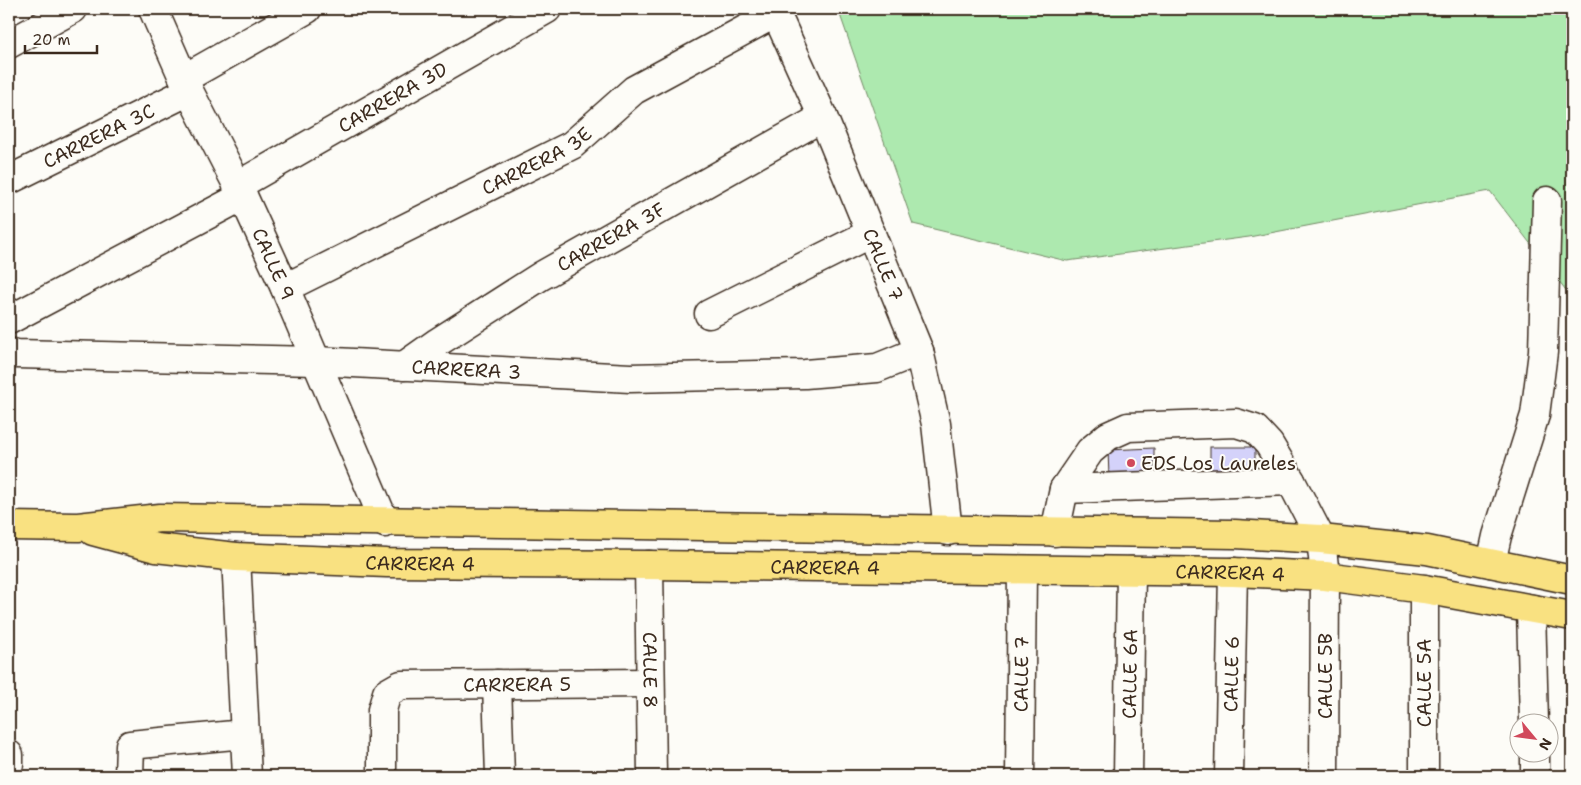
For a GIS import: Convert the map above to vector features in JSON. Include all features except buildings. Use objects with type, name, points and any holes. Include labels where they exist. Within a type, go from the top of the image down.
[{"type":"main road","name":"CARRERA 4","points":[[9,526],[78,527],[160,518],[385,523],[1235,534],[1321,539],[1426,550],[1572,580]]},
{"type":"main road","name":"CARRERA 4","points":[[78,527],[156,548],[236,557],[387,563],[1233,572],[1325,576],[1424,589],[1572,616]]},
{"type":"street","points":[[9,44],[73,9]]},
{"type":"street","name":"CALLE 9","points":[[152,9],[285,288],[385,523]]},
{"type":"street","name":"CARRERA 3C","points":[[9,180],[187,85],[307,9]]},
{"type":"street","name":"CARRERA 3D","points":[[9,320],[240,191],[547,9]]},
{"type":"street","name":"CALLE 7","points":[[775,11],[823,117],[919,351],[936,424],[948,531]]},
{"type":"street","name":"CARRERA 3E","points":[[285,288],[572,145],[634,90],[775,11]]},
{"type":"street","name":"CARRERA 3F","points":[[404,366],[541,276],[823,117]]},
{"type":"street","points":[[1491,562],[1497,536],[1535,415],[1543,352],[1547,201]]},
{"type":"street","points":[[709,314],[871,233]]},
{"type":"street","name":"CARRERA 3","points":[[9,352],[16,354],[316,361],[630,378],[805,374],[877,368],[919,351]]},
{"type":"street","points":[[1055,532],[1064,489],[1090,451],[1108,436],[1128,426],[1236,423],[1254,429],[1269,444],[1291,480],[1321,539]]},
{"type":"street","points":[[1064,489],[1291,480]]},
{"type":"street","name":"CALLE 5B","points":[[1321,539],[1325,576],[1324,776]]},
{"type":"street","points":[[236,557],[247,776]]},
{"type":"street","name":"CALLE 8","points":[[649,565],[652,776]]},
{"type":"street","name":"CALLE 7","points":[[1020,776],[1022,570]]},
{"type":"street","name":"CALLE 6A","points":[[1128,776],[1131,571]]},
{"type":"street","name":"CALLE 6","points":[[1229,776],[1233,572]]},
{"type":"street","name":"CALLE 5A","points":[[1424,589],[1424,776]]},
{"type":"street","points":[[1532,608],[1534,712]]},
{"type":"street","name":"CARRERA 5","points":[[382,776],[382,710],[386,693],[401,685],[650,683]]},
{"type":"street","points":[[497,684],[500,776]]},
{"type":"street","points":[[129,776],[130,745],[244,734]]},
{"type":"street","points":[[9,755],[9,764]]},
{"type":"street","points":[[1535,762],[1535,776]]},
{"type":"green space","points":[[838,9],[1572,9],[1572,298],[1490,191],[1249,237],[1067,261],[913,224]]},
{"type":"place","name":"EDS Los Laureles","points":[[1131,463]]}]
